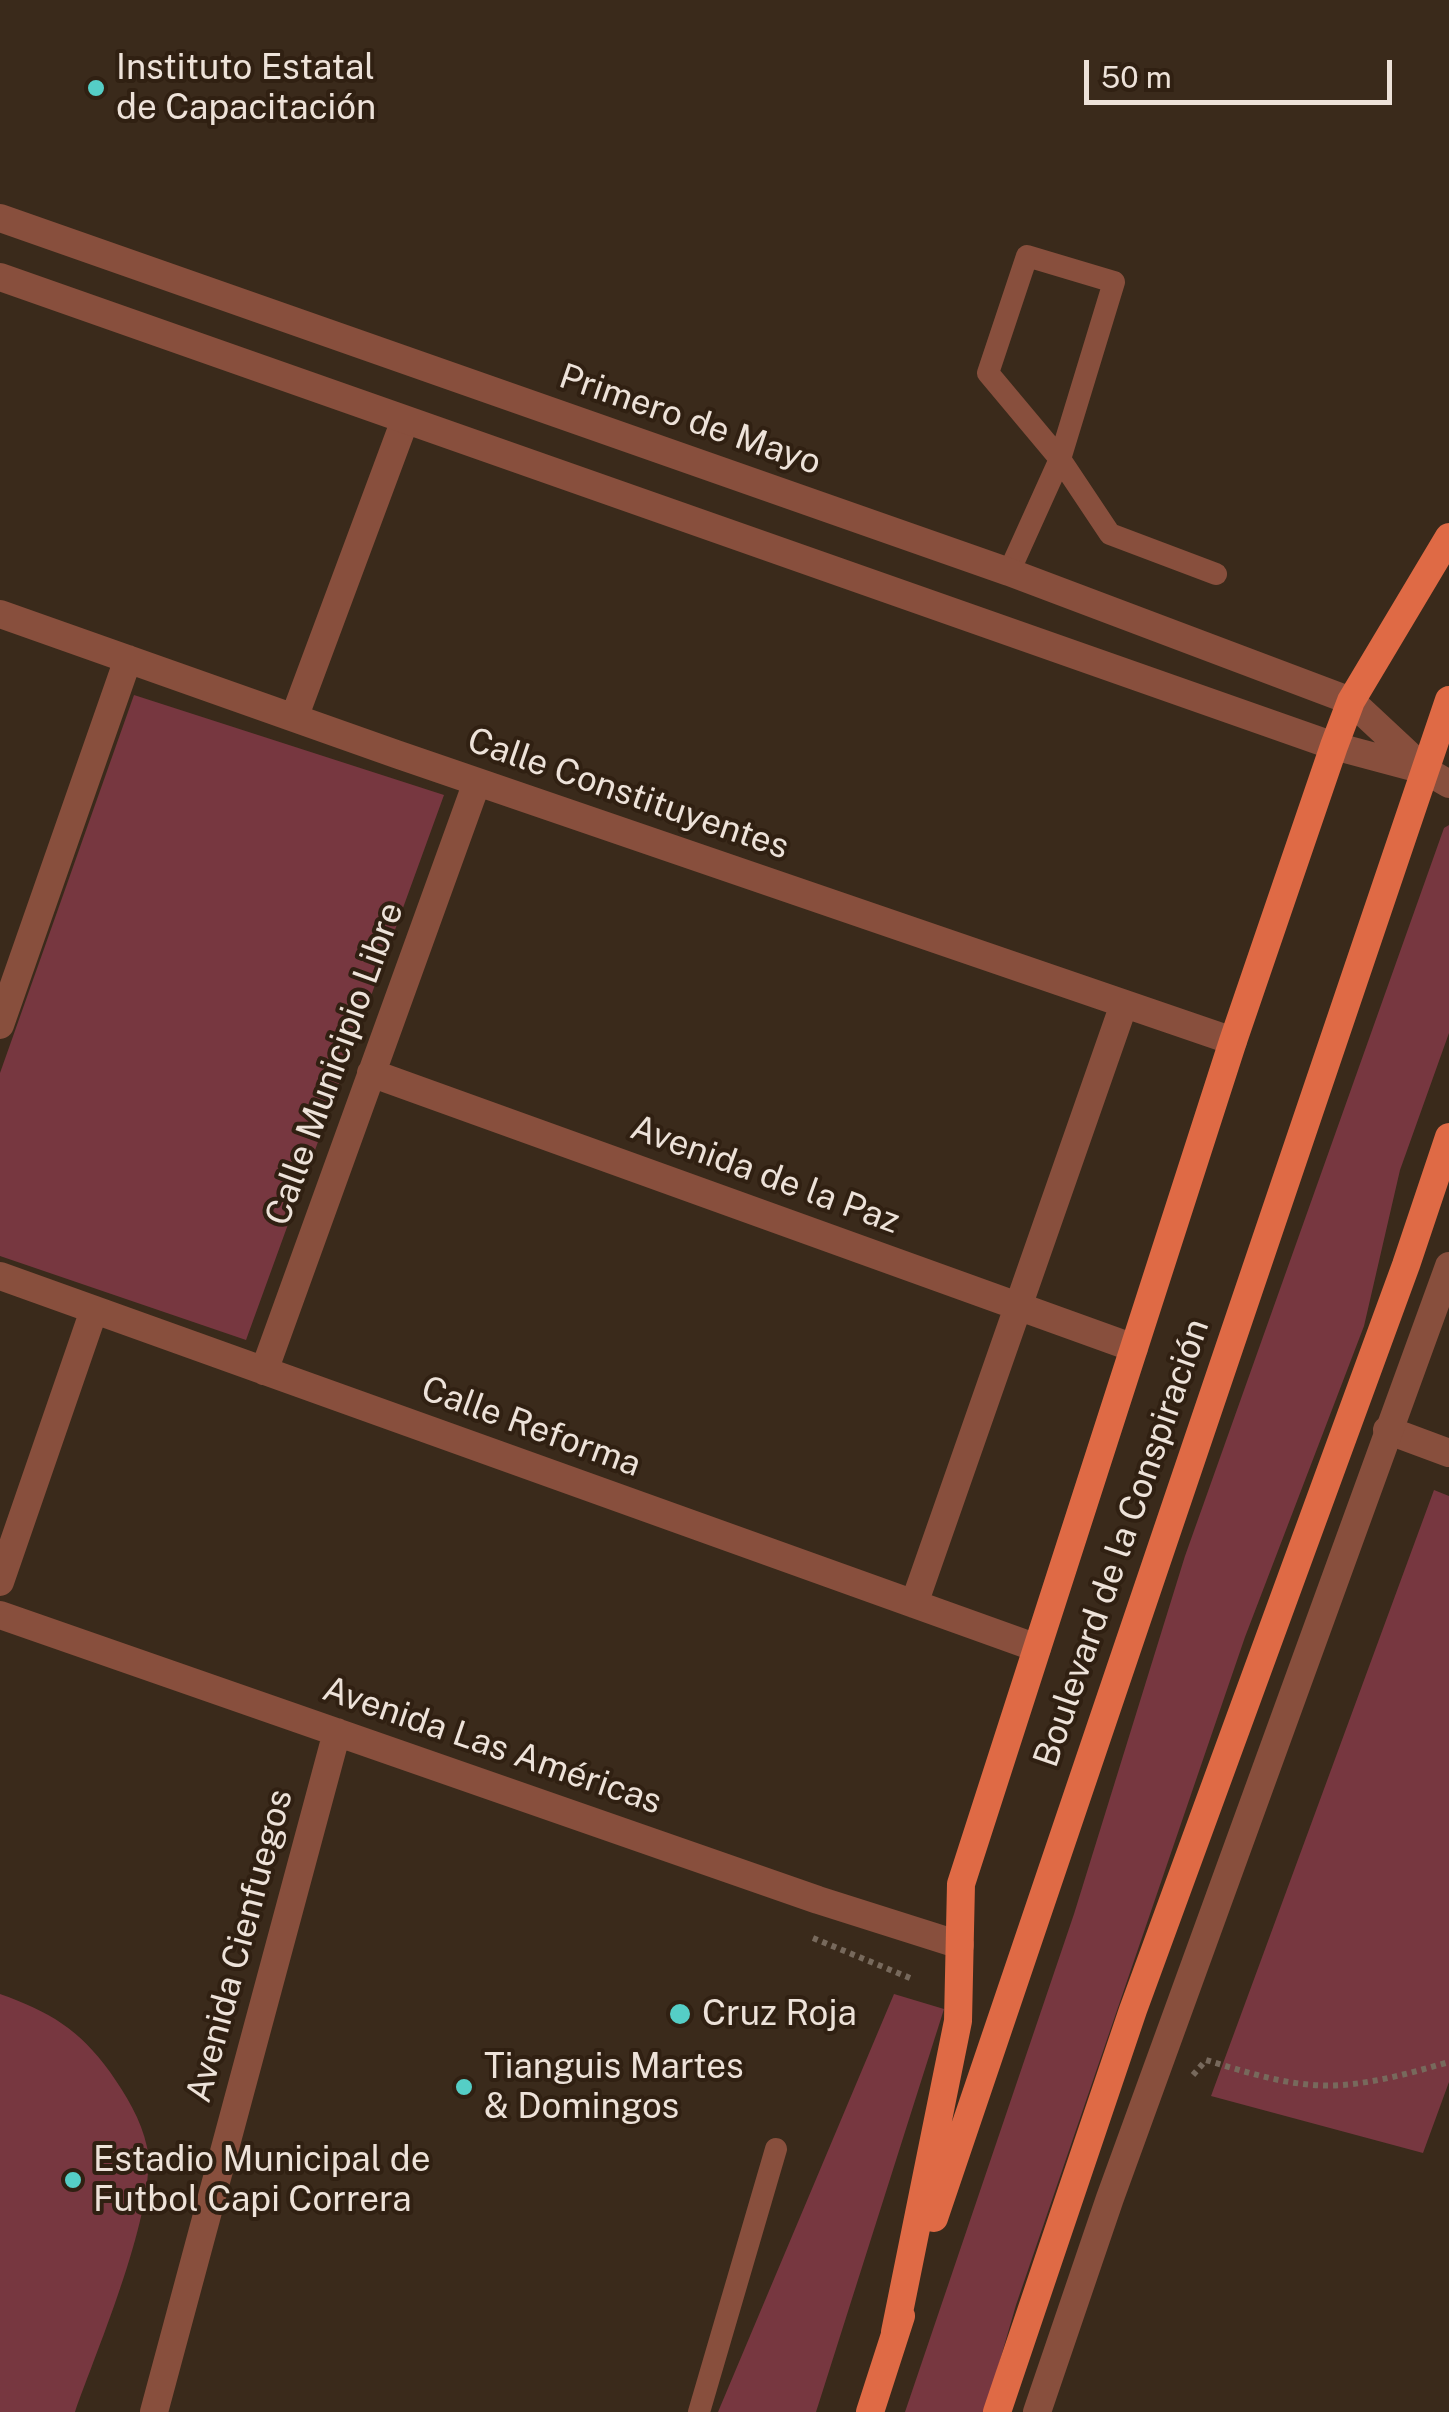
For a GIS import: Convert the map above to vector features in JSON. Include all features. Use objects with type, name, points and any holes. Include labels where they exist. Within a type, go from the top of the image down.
[{"type":"main road","points":[[895,2332],[958,2021],[962,1884],[1233,1041],[1334,746],[1351,700],[1449,537]]},
{"type":"main road","name":"Boulevard de la Conspiración","points":[[870,2412],[1437,777],[1449,700]]},
{"type":"main road","points":[[997,2412],[1133,2010],[1406,1265],[1449,1137]]},
{"type":"street","name":"Primero de Mayo","points":[[0,218],[1010,572],[1351,700]]},
{"type":"street","points":[[0,277],[1334,746],[1437,777]]},
{"type":"street","points":[[294,718],[404,420]]},
{"type":"street","name":"Calle Constituyentes","points":[[0,614],[1233,1041]]},
{"type":"street","points":[[0,1025],[13,947],[128,659]]},
{"type":"street","points":[[1351,700],[1437,777]]},
{"type":"street","name":"Calle Municipio Libre","points":[[264,1371],[478,782]]},
{"type":"street","points":[[914,1604],[1124,1004]]},
{"type":"street","name":"Avenida de la Paz","points":[[371,1074],[1134,1348]]},
{"type":"street","points":[[1037,2412],[1110,2198],[1449,1266]]},
{"type":"street","name":"Calle Reforma","points":[[0,1276],[1037,1648]]},
{"type":"street","points":[[0,1582],[94,1310]]},
{"type":"street","points":[[1387,1430],[1449,1453]]},
{"type":"street","name":"Avenida Las Américas","points":[[0,1614],[799,1894],[960,1945]]},
{"type":"street","name":"Avenida Cienfuegos","points":[[154,2412],[336,1732]]},
{"type":"lane","points":[[1010,572],[1060,460],[1114,282],[1027,256],[988,373],[1060,460],[1110,534],[1216,574]]},
{"type":"lane","points":[[698,2412],[776,2149]]},
{"type":"path","points":[[804,1934],[910,1978]]},
{"type":"path","points":[[1206,2060],[1268,2079],[1339,2086],[1402,2076],[1449,2062]]},
{"type":"shaded area","points":[[134,695],[444,795],[246,1340],[0,1256],[0,1073]]},
{"type":"shaded area","points":[[1449,825],[1449,1033],[1400,1170],[1364,1326],[1245,1637],[1016,2305],[985,2412],[905,2412],[1074,1914],[1185,1556],[1444,828]]},
{"type":"shaded area","points":[[1434,1490],[1449,1496],[1449,2082],[1423,2153],[1211,2096]]},
{"type":"shaded area","name":"Estadio Municipal de Futbol Capi Correra","points":[[0,1994],[49,2015],[87,2044],[127,2098],[147,2147],[148,2173],[135,2241],[75,2412],[0,2412]]},
{"type":"shaded area","points":[[894,1994],[944,2009],[816,2412],[718,2412]]},
{"type":"place","name":"Instituto Estatal de Capacitación","points":[[96,88]]},
{"type":"place","name":"Cruz Roja","points":[[680,2014]]},
{"type":"place","name":"Tianguis Martes & Domingos","points":[[464,2087]]},
{"type":"place","name":"Estadio Municipal de Futbol Capi Correra","points":[[73,2180]]}]
